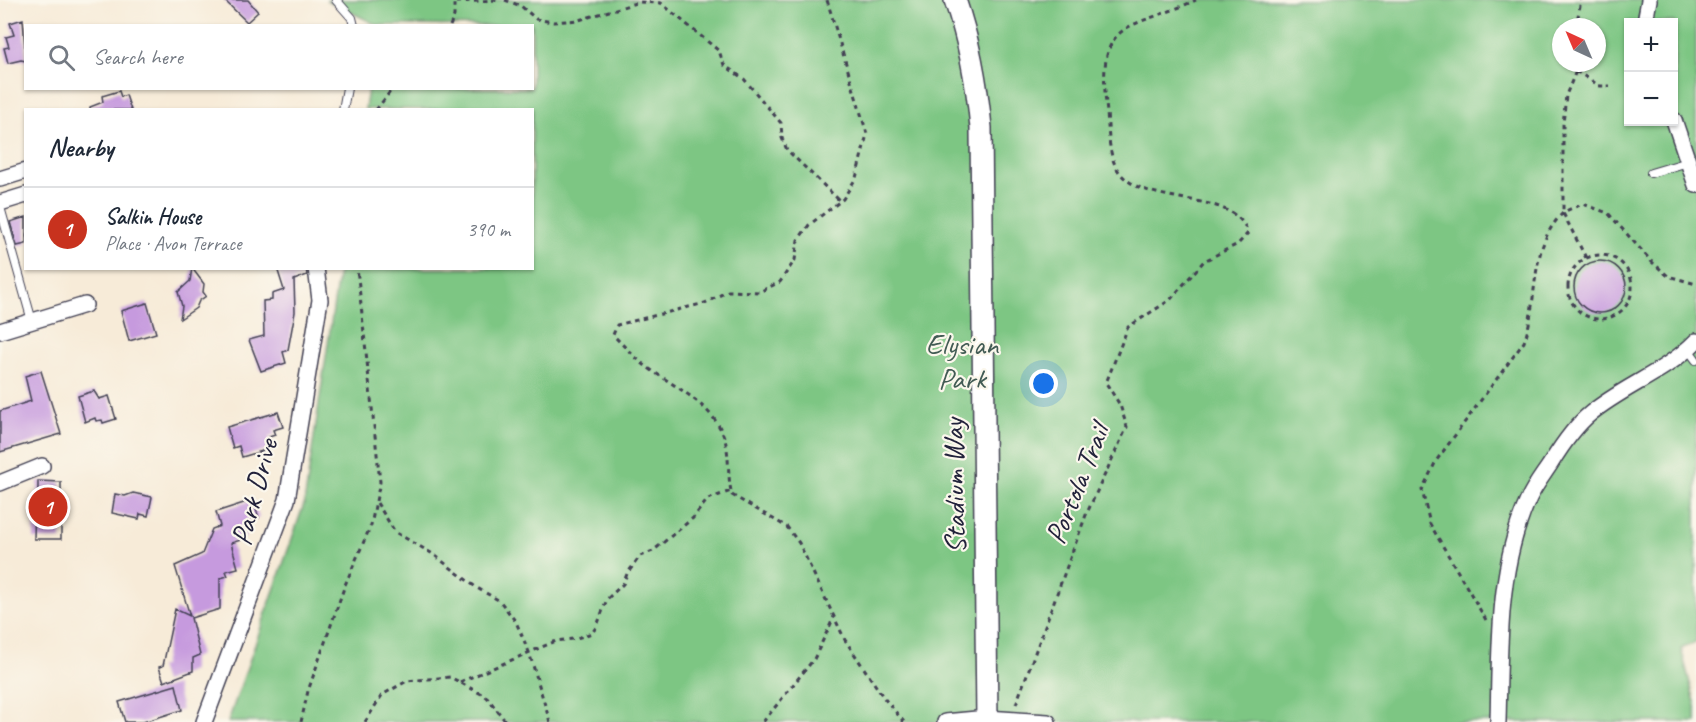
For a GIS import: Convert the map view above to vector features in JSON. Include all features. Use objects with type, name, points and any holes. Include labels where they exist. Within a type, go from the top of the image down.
[{"type":"main road","name":"Stadium Way","points":[[955,0],[968,37],[977,81],[981,128],[987,720]]},
{"type":"street","points":[[1646,18],[1649,0]]},
{"type":"street","points":[[1676,126],[1696,185]]},
{"type":"street","points":[[0,179],[24,172]]},
{"type":"street","points":[[0,205],[24,196]]},
{"type":"street","name":"Park Drive","points":[[204,722],[287,500],[320,300],[316,270]]},
{"type":"street","points":[[0,331],[85,305]]},
{"type":"street","points":[[1498,722],[1500,641],[1508,562],[1517,528],[1530,496],[1564,443],[1590,414],[1693,350]]},
{"type":"street","points":[[0,483],[42,466]]},
{"type":"street","points":[[945,722],[1011,719],[1048,722]]},
{"type":"lane","points":[[336,0],[352,18],[354,24]]},
{"type":"lane","points":[[343,108],[347,90]]},
{"type":"lane","points":[[1651,173],[1688,162]]},
{"type":"lane","points":[[0,205],[33,321]]},
{"type":"path","points":[[451,24],[455,1],[499,0]]},
{"type":"path","points":[[505,0],[521,6],[536,19],[553,22],[579,20],[639,2],[660,3],[719,51],[724,65],[744,79],[781,123],[782,138],[787,150],[840,201]]},
{"type":"path","points":[[827,0],[838,29],[848,74],[867,134],[856,178],[840,201],[808,225],[798,240],[795,260],[780,282],[759,292],[728,291],[705,303],[617,325],[613,335],[647,367],[682,389],[715,423],[725,439],[732,495],[787,527],[799,543],[834,617],[860,664],[904,722]]},
{"type":"path","name":"Portola Trail","points":[[1011,719],[1086,515],[1127,427],[1120,405],[1106,383],[1128,327],[1170,300],[1204,261],[1238,243],[1248,233],[1245,223],[1237,216],[1193,199],[1152,193],[1131,183],[1118,170],[1112,157],[1105,93],[1107,50],[1114,36],[1139,21],[1196,0]]},
{"type":"path","points":[[1578,18],[1581,0]]},
{"type":"path","points":[[1576,72],[1566,95],[1563,213],[1586,258]]},
{"type":"path","points":[[1578,72],[1600,86],[1610,86]]},
{"type":"path","points":[[378,108],[391,90]]},
{"type":"path","points":[[1500,641],[1430,524],[1422,490],[1436,461],[1524,342],[1529,329],[1537,270],[1545,236],[1563,213],[1583,204],[1608,213],[1652,262],[1668,276],[1696,284]]},
{"type":"path","points":[[1607,255],[1625,266],[1630,275],[1632,296],[1620,314],[1600,320],[1579,313],[1568,295],[1570,273],[1586,258],[1607,255]]},
{"type":"path","points":[[301,722],[308,692],[345,585],[371,525],[376,502],[380,465],[357,270]]},
{"type":"path","points":[[460,682],[556,641],[592,633],[607,599],[623,584],[640,556],[653,551],[693,518],[708,499],[731,491]]},
{"type":"path","points":[[376,502],[395,532],[433,554],[477,588],[500,601],[516,622],[529,652],[550,722]]},
{"type":"path","points":[[763,722],[814,659],[834,617]]},
{"type":"path","points":[[365,722],[382,695],[407,681],[450,676],[487,697],[506,722]]},
{"type":"green space","name":"Elysian Park","points":[[326,0],[1696,0],[1696,642],[1681,649],[1696,706],[1696,722],[228,722],[304,504],[339,270],[534,270],[534,108],[365,108],[368,90],[534,90],[534,24],[375,24]]},
{"type":"building","points":[[224,0],[248,0],[258,12],[247,22]]},
{"type":"building","points":[[23,19],[24,61],[8,63],[4,48],[9,47],[6,37],[14,35],[10,23]]},
{"type":"building","points":[[119,91],[121,97],[126,95],[130,108],[90,108],[103,102],[102,96]]},
{"type":"building","points":[[24,218],[24,244],[17,246],[10,222]]},
{"type":"building","points":[[1600,261],[1610,263],[1618,269],[1624,277],[1626,287],[1624,297],[1618,305],[1610,311],[1600,313],[1590,311],[1582,305],[1576,297],[1574,287],[1576,277],[1582,269],[1590,263]]},
{"type":"building","points":[[194,270],[204,284],[203,292],[206,296],[199,301],[196,308],[180,319],[182,306],[178,292],[190,281]]},
{"type":"building","points":[[278,270],[306,270],[307,275],[294,280],[295,312],[288,350],[283,352],[286,363],[261,371],[249,340],[264,336],[263,301],[272,300],[272,294],[284,290]]},
{"type":"building","points":[[147,303],[156,333],[129,341],[121,311]]},
{"type":"building","points":[[41,371],[61,434],[0,452],[0,411],[31,401],[25,376]]},
{"type":"building","points":[[94,391],[99,399],[109,396],[116,419],[103,423],[102,420],[96,421],[95,418],[85,422],[78,396]]},
{"type":"building","points":[[278,412],[283,427],[273,430],[275,435],[269,437],[272,448],[242,457],[239,446],[233,448],[227,427]]},
{"type":"building","points":[[38,481],[61,482],[61,539],[34,539],[35,497],[38,497]]},
{"type":"building","points":[[133,493],[152,497],[148,516],[140,514],[139,519],[112,513],[115,494],[125,496]]},
{"type":"building","points":[[253,500],[259,518],[251,520],[244,539],[231,543],[238,568],[226,571],[228,576],[220,578],[220,609],[191,618],[200,655],[193,658],[193,671],[164,682],[159,667],[163,666],[175,609],[190,616],[175,566],[202,554],[212,529],[220,526],[216,512]]},
{"type":"building","points":[[176,685],[182,710],[143,722],[125,722],[119,702]]},
{"type":"place","name":"Salkin House","points":[[48,507]]}]
